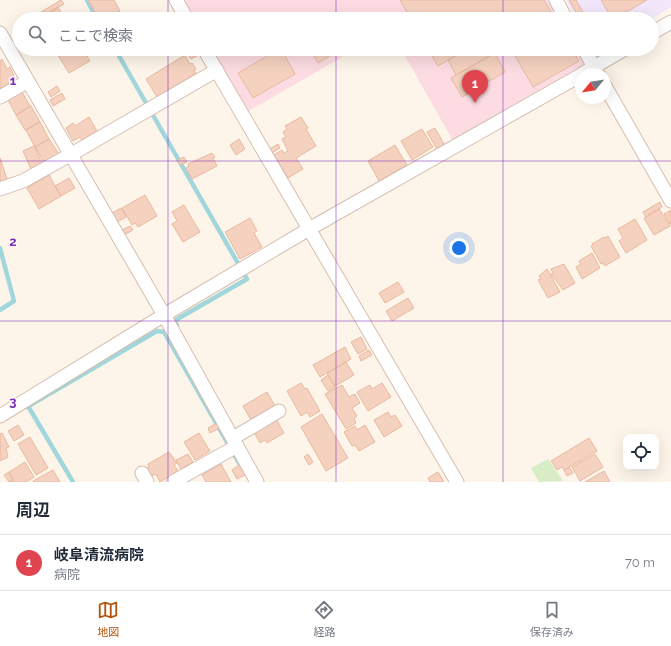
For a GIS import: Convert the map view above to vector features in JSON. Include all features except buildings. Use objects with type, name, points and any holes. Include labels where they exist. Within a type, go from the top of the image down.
[{"type":"street","points":[[176,0],[183,12]]},
{"type":"street","points":[[556,0],[562,12]]},
{"type":"street","points":[[659,29],[671,22]]},
{"type":"street","points":[[0,34],[12,54]]},
{"type":"street","points":[[13,56],[164,315],[257,482]]},
{"type":"street","points":[[208,56],[457,482]]},
{"type":"street","points":[[588,56],[595,68]]},
{"type":"street","points":[[599,68],[615,56]]},
{"type":"street","points":[[0,189],[23,181],[217,70]]},
{"type":"street","points":[[0,416],[164,315],[309,229],[575,78]]},
{"type":"street","points":[[0,97],[28,81]]},
{"type":"street","points":[[611,96],[671,201]]},
{"type":"street","points":[[173,482],[280,411]]},
{"type":"shaded area","points":[[183,0],[548,0],[555,12],[189,12]]},
{"type":"shaded area","points":[[566,0],[671,0],[671,7],[659,14],[659,12],[573,12]]},
{"type":"shaded area","points":[[215,56],[344,56],[247,112]]},
{"type":"shaded area","points":[[405,56],[580,56],[585,64],[575,68],[575,70],[453,141]]},
{"type":"green space","points":[[548,459],[563,481],[539,482],[531,468]]},
{"type":"waterway","points":[[87,0],[93,12]]},
{"type":"waterway","points":[[119,56],[247,279],[174,321],[177,325]]},
{"type":"waterway","points":[[0,248],[14,301],[0,310]]},
{"type":"waterway","points":[[27,407],[157,331],[164,332],[240,465]]},
{"type":"waterway","points":[[28,406],[73,482]]},
{"type":"place","name":"岐阜清流病院","points":[[475,103]]}]
